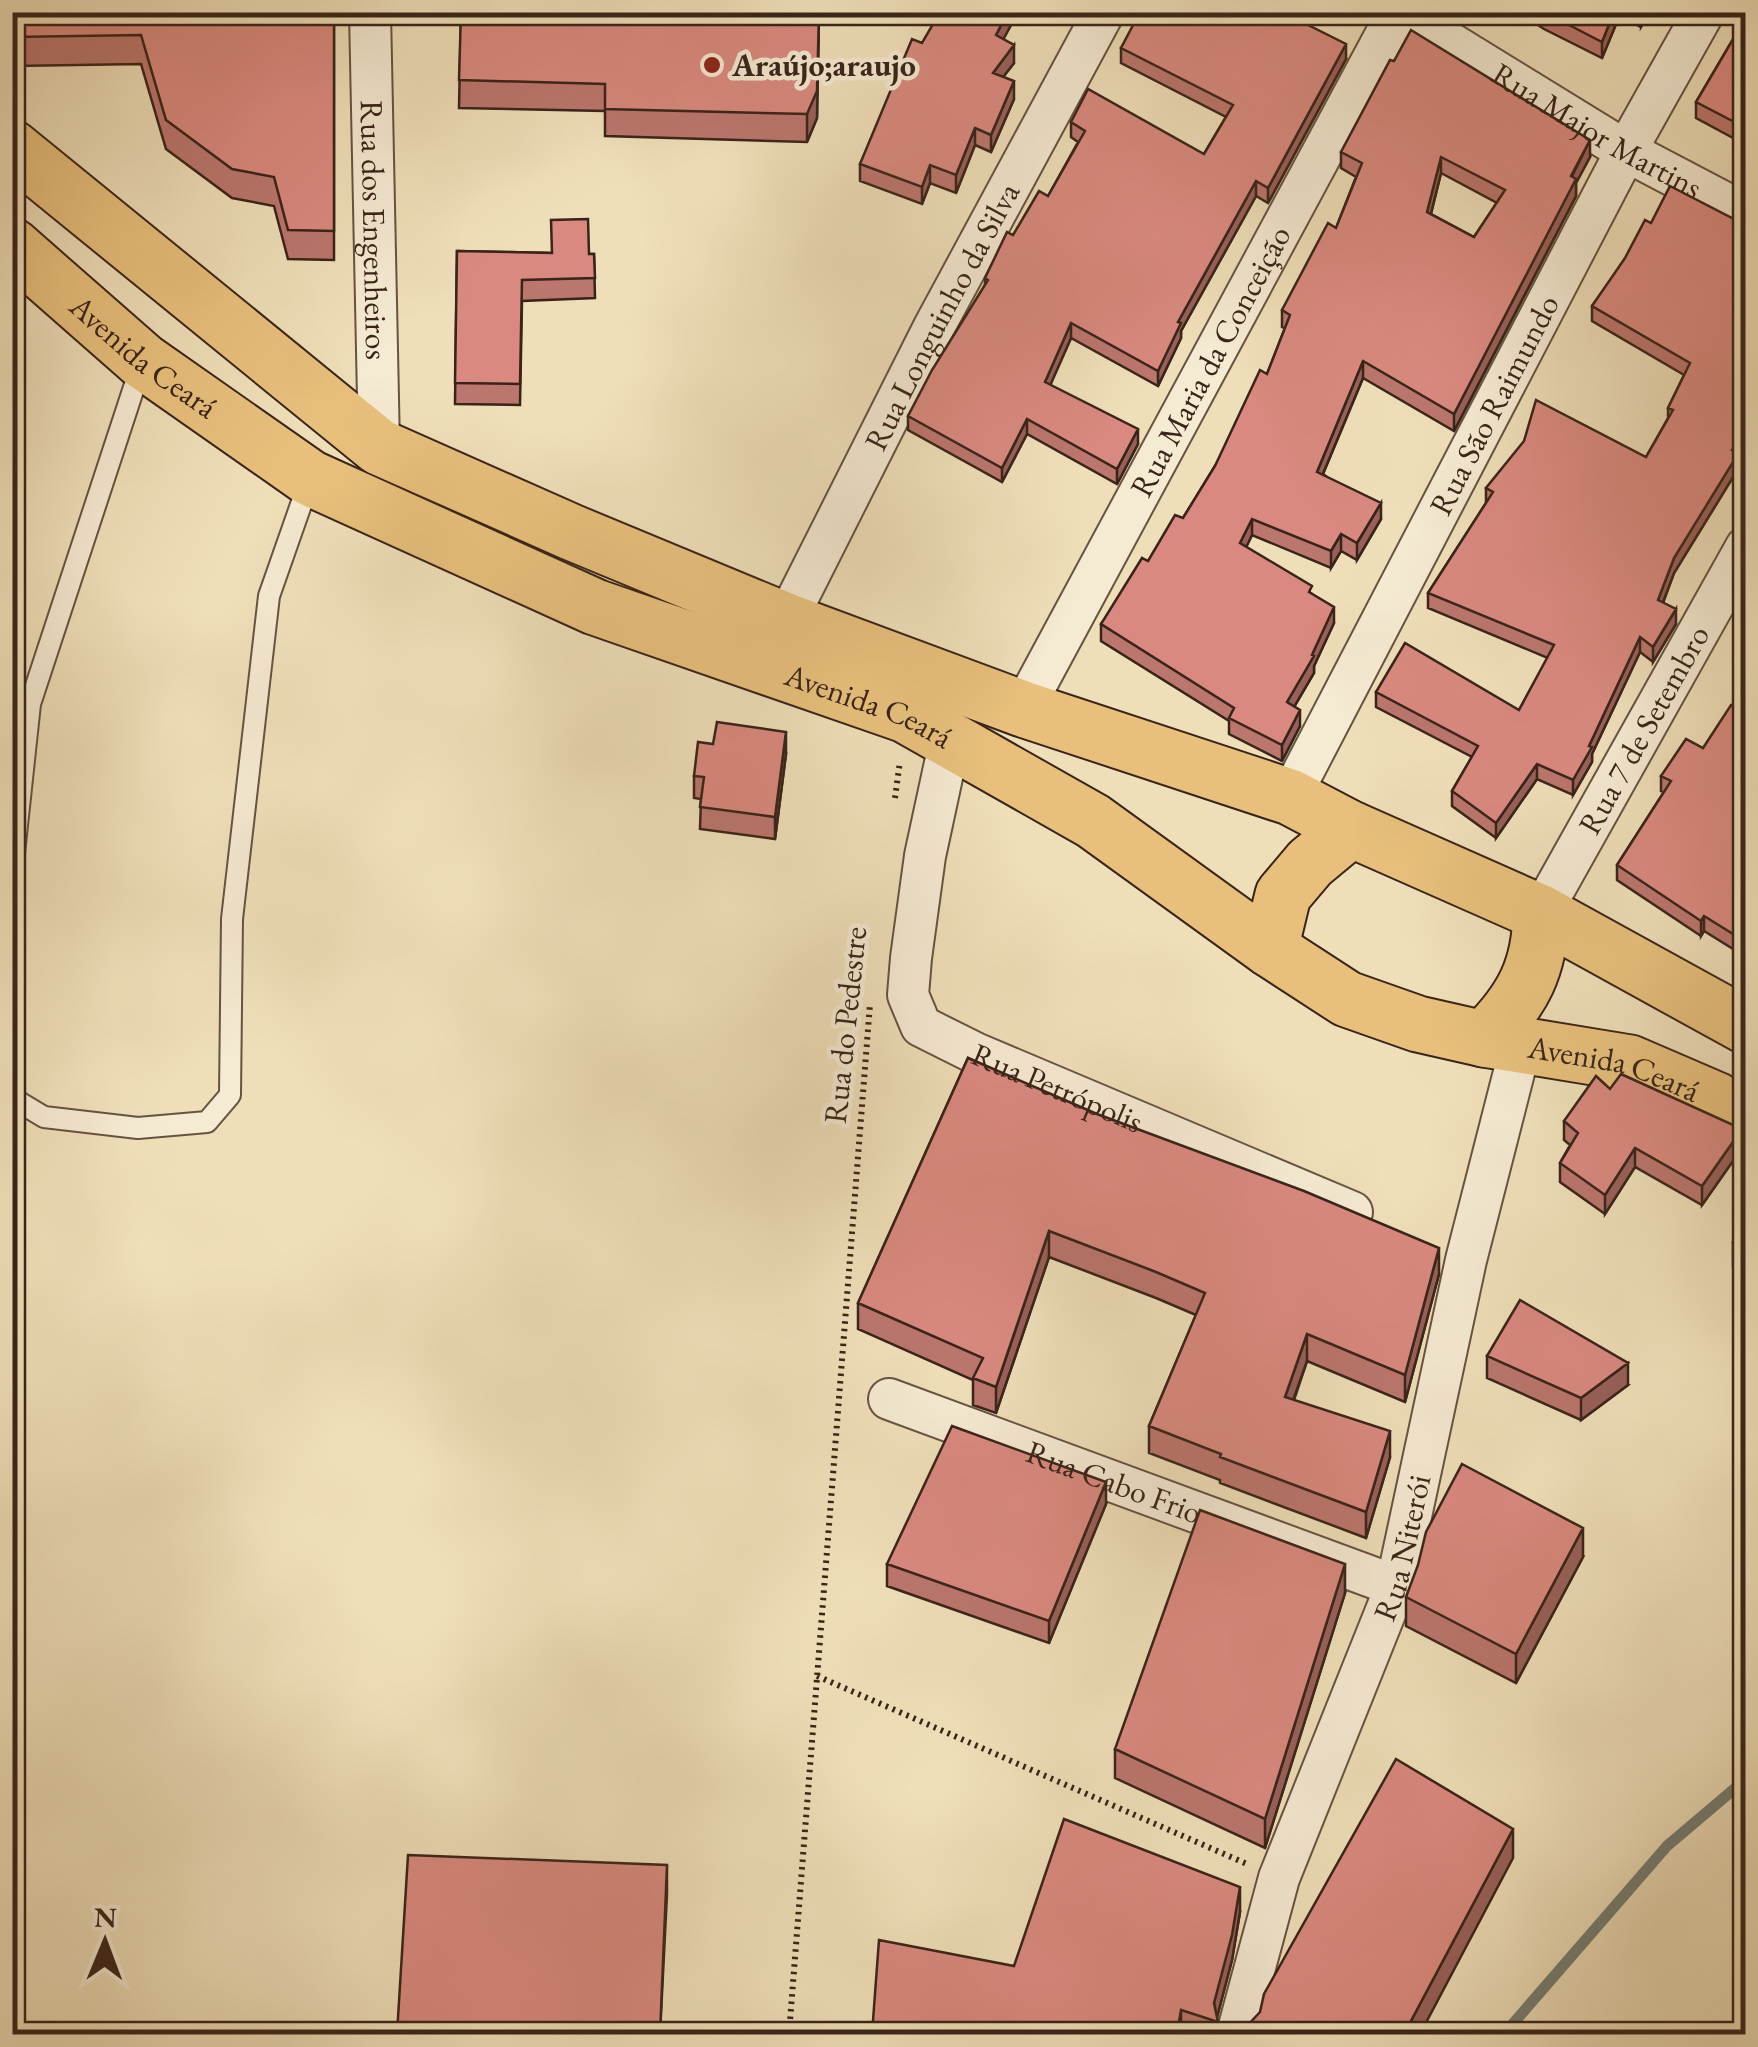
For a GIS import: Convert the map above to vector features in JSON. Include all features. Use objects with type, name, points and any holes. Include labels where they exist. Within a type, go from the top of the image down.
[{"type":"main road","name":"Avenida Ceará","points":[[12,148],[370,440],[571,532],[786,621],[1023,709],[1290,797],[1351,829],[1541,913],[1746,1026]]},
{"type":"main road","points":[[12,194],[140,302],[255,384],[370,440]]},
{"type":"main road","name":"Avenida Ceará","points":[[12,246],[142,361],[310,478],[595,608],[928,728],[1093,821],[1347,999],[1418,1024],[1630,1064],[1716,1100],[1746,1118]]},
{"type":"main road","points":[[1270,948],[1283,894],[1310,863],[1351,829]]},
{"type":"main road","points":[[1503,1042],[1510,1012],[1530,979],[1540,944],[1541,913]]},
{"type":"street","name":"Rua dos Engenheiros","points":[[370,12],[370,440]]},
{"type":"street","name":"Rua Longuinho da Silva","points":[[786,621],[934,327],[1104,12]]},
{"type":"street","name":"Rua Major Martins","points":[[1398,12],[1626,151],[1746,214]]},
{"type":"street","name":"Rua Maria da Conceição","points":[[1023,709],[1398,12]]},
{"type":"street","name":"Rua São Raimundo","points":[[1290,797],[1626,151],[1704,12]]},
{"type":"street","name":"Rua 7 de Setembro","points":[[1541,913],[1746,547]]},
{"type":"street","name":"Rua Petrópolis","points":[[928,728],[924,856],[908,995],[921,1026],[975,1053],[1430,1244]]},
{"type":"street","name":"Rua Niterói","points":[[1236,2034],[1279,1878],[1396,1586],[1430,1244],[1503,1042]]},
{"type":"street","name":"Rua Cabo Frio","points":[[889,1398],[1396,1586]]},
{"type":"lane","points":[[12,872],[30,704],[142,361]]},
{"type":"lane","points":[[12,1091],[14,1098],[44,1117],[138,1128],[207,1122],[230,1094],[232,919],[263,647],[270,596],[310,478]]},
{"type":"path","points":[[894,814],[928,728]]},
{"type":"path","name":"Rua do Pedestre","points":[[789,2034],[872,992]]},
{"type":"path","points":[[817,1676],[1279,1878]]},
{"type":"building","points":[[12,12],[334,12],[334,231],[288,230],[274,177],[232,169],[166,120],[141,35],[12,37]]},
{"type":"building","name":"Araújo;araujo","points":[[461,12],[819,12],[817,91],[807,114],[605,109],[605,84],[459,80]]},
{"type":"building","points":[[940,12],[1008,12],[996,35],[1014,45],[993,73],[1014,81],[991,135],[975,128],[956,175],[930,165],[922,187],[860,164],[912,39],[922,43]]},
{"type":"building","points":[[1140,12],[1282,12],[1346,44],[1268,188],[1256,181],[1178,322],[1181,323],[1158,371],[1071,323],[1045,382],[1138,429],[1117,469],[1027,419],[1002,468],[908,416],[988,280],[985,278],[1007,232],[1013,235],[1039,191],[1048,196],[1085,131],[1071,122],[1088,89],[1204,154],[1233,105],[1121,48]]},
{"type":"building","points":[[1544,12],[1614,12],[1602,42]]},
{"type":"building","points":[[1746,12],[1746,128],[1696,102],[1745,19],[1739,16]]},
{"type":"building","points":[[1411,30],[1590,140],[1571,176],[1576,179],[1454,414],[1363,361],[1317,472],[1381,503],[1357,543],[1341,534],[1331,551],[1252,519],[1240,543],[1312,586],[1309,592],[1334,607],[1314,656],[1287,702],[1300,710],[1282,745],[1229,718],[1234,708],[1101,624],[1142,558],[1148,561],[1175,515],[1183,518],[1215,466],[1260,370],[1267,374],[1290,315],[1282,310],[1328,223],[1336,228],[1362,163],[1341,152],[1390,60],[1394,61]],"holes":[[[1441,157],[1505,190],[1474,237],[1427,212]]]},
{"type":"building","points":[[1670,186],[1746,222],[1746,434],[1732,450],[1738,454],[1674,558],[1658,600],[1676,609],[1653,647],[1640,637],[1589,746],[1592,747],[1573,780],[1537,764],[1496,823],[1452,791],[1478,746],[1376,692],[1405,643],[1519,710],[1554,645],[1428,593],[1493,492],[1486,488],[1524,441],[1536,400],[1646,457],[1673,410],[1668,408],[1690,363],[1592,306],[1645,220],[1651,223]]},
{"type":"building","points":[[588,219],[589,254],[594,254],[595,278],[522,280],[520,384],[455,383],[457,251],[552,253],[551,220]]},
{"type":"building","points":[[1731,705],[1746,712],[1746,942],[1704,916],[1701,921],[1617,865],[1671,781],[1661,776],[1686,739],[1703,748]]},
{"type":"building","points":[[717,722],[786,732],[775,817],[700,807],[704,777],[694,776],[698,742],[713,744]]},
{"type":"building","points":[[968,1058],[1097,1114],[1304,1191],[1439,1248],[1405,1375],[1307,1334],[1285,1397],[1390,1431],[1366,1512],[1149,1426],[1205,1293],[1156,1272],[1049,1231],[996,1387],[973,1378],[983,1358],[858,1303]]},
{"type":"building","points":[[1621,1074],[1742,1129],[1702,1186],[1635,1148],[1605,1195],[1560,1163],[1578,1133],[1564,1121],[1596,1076],[1610,1089]]},
{"type":"building","points":[[1746,1222],[1746,1250],[1733,1242]]},
{"type":"building","points":[[1520,1300],[1628,1363],[1581,1398],[1487,1356]]},
{"type":"building","points":[[952,1426],[1106,1482],[1049,1621],[887,1564]]},
{"type":"building","points":[[1462,1464],[1583,1528],[1516,1654],[1406,1597],[1426,1532]]},
{"type":"building","points":[[1200,1510],[1345,1564],[1265,1819],[1115,1749]]},
{"type":"building","points":[[1396,1759],[1513,1829],[1404,2034],[1242,2034],[1260,2012],[1264,1994]]},
{"type":"building","points":[[1064,1819],[1240,1887],[1214,2003],[1218,2022],[1181,2010],[1177,2034],[872,2034],[879,1940],[1014,1966]]},
{"type":"building","points":[[408,1855],[667,1865],[660,2034],[397,2034]]},
{"type":"waterway","points":[[1504,2034],[1667,1846],[1746,1779]]},
{"type":"place","name":"Araújo;araujo","points":[[712,65]]}]
